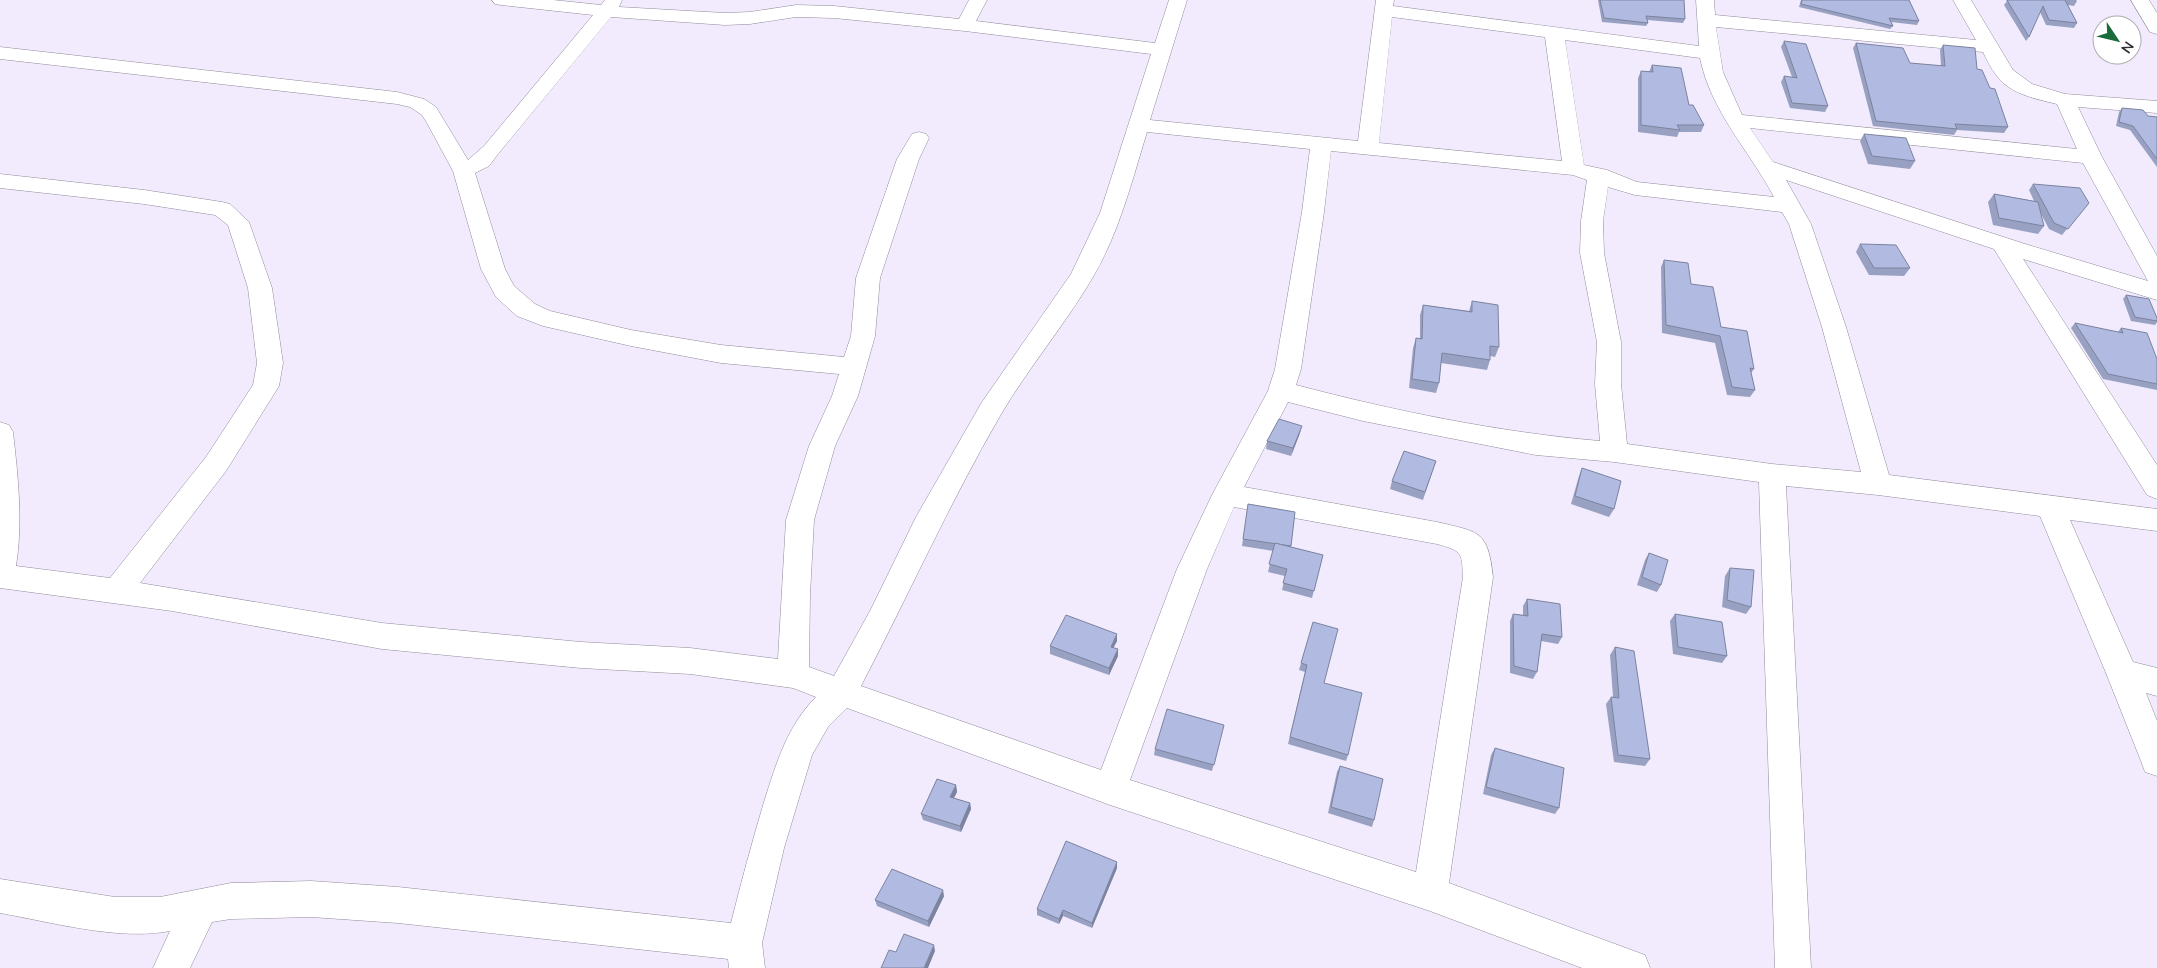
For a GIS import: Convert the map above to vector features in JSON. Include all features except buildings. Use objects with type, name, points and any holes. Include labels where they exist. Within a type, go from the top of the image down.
[{"type":"street","points":[[501,0],[610,5],[740,19],[796,11],[834,12],[965,25],[1162,50]]},
{"type":"street","points":[[740,19],[754,0]]},
{"type":"street","points":[[965,25],[978,0]]},
{"type":"street","points":[[0,896],[115,915],[160,916],[231,901],[330,901],[398,906],[745,956],[767,848],[797,750],[817,717],[841,694],[881,619],[926,525],[991,409],[1082,276],[1111,213],[1178,0]]},
{"type":"street","points":[[1962,0],[2005,74],[2016,83],[2039,94],[2065,100],[2157,106]]},
{"type":"street","points":[[2140,0],[2157,28]]},
{"type":"street","points":[[464,171],[481,161],[610,5]]},
{"type":"street","points":[[1368,148],[1384,5],[1489,16],[1554,32],[1709,49],[1755,30],[1777,26]]},
{"type":"street","points":[[1878,484],[1834,327],[1800,224],[1767,167],[1734,120],[1713,72],[1706,10],[1777,26],[1988,47]]},
{"type":"street","points":[[1554,32],[1574,169]]},
{"type":"street","points":[[0,53],[397,98],[417,103],[429,111],[464,171],[493,269],[504,291],[526,310],[543,318],[632,338],[721,354],[854,366]]},
{"type":"street","points":[[2065,100],[2091,157],[2157,277]]},
{"type":"street","points":[[1734,120],[2091,157]]},
{"type":"street","points":[[1138,125],[1574,169],[1599,175],[1635,188],[1791,206]]},
{"type":"street","points":[[450,145],[472,142],[508,130]]},
{"type":"street","points":[[793,675],[795,595],[800,520],[822,446],[846,396],[863,336],[868,278],[908,160],[919,138]]},
{"type":"street","points":[[1110,789],[1156,670],[1192,569],[1226,495],[1281,391],[1288,369],[1313,212],[1321,143]]},
{"type":"street","points":[[1767,167],[2002,244],[2157,292]]},
{"type":"street","points":[[1599,175],[1592,221],[1592,253],[1608,342],[1608,384],[1614,452]]},
{"type":"street","points":[[0,181],[144,197],[222,209],[238,222],[260,288],[270,363],[266,386],[216,464],[117,592]]},
{"type":"street","points":[[2002,244],[2157,488]]},
{"type":"street","points":[[1281,391],[1364,412],[1536,445],[1614,452],[1772,474],[1878,484],[2157,520]]},
{"type":"street","points":[[0,432],[6,499],[6,528],[0,576],[117,592],[382,636],[580,655],[690,661],[793,675],[841,694],[1110,789],[1430,894],[1632,968]]},
{"type":"street","points":[[1772,474],[1793,968]]},
{"type":"street","points":[[1226,495],[1437,533],[1465,540],[1476,552],[1478,576],[1430,894]]},
{"type":"street","points":[[2050,507],[2122,673],[2157,761]]},
{"type":"street","points":[[2122,673],[2157,682]]},
{"type":"street","points":[[171,968],[201,907]]}]
